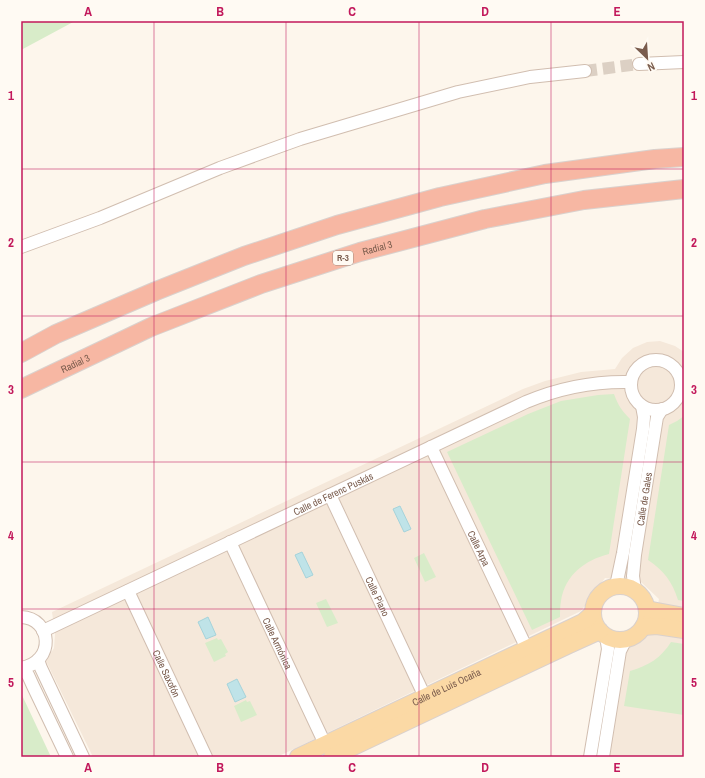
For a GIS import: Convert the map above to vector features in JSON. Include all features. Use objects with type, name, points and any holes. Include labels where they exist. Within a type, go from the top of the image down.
[{"type":"highway","points":[[21,353],[56,334],[156,291],[244,256],[337,225],[440,197],[545,174],[655,159],[684,157]]},
{"type":"highway","name":"Radial 3","points":[[21,389],[151,327],[261,284],[360,252],[485,219],[584,200],[684,189]]},
{"type":"main road","points":[[622,585],[634,590],[643,598],[647,609],[646,622],[643,627],[635,635],[626,639],[612,639],[603,634],[593,620],[592,614],[598,595],[609,587],[622,585]]},
{"type":"main road","points":[[647,609],[684,616]]},
{"type":"main road","name":"Calle de Luis Ocaña","points":[[328,750],[425,697],[583,622],[592,614]]},
{"type":"main road","points":[[643,627],[656,626],[684,630]]},
{"type":"main road","name":"Calle de Luis Ocaña","points":[[298,757],[328,750],[569,645],[603,634]]},
{"type":"street","points":[[639,64],[684,62]]},
{"type":"street","points":[[21,247],[100,218],[220,168],[300,139],[458,92],[530,77],[585,71]]},
{"type":"street","points":[[652,360],[659,360],[674,366],[681,380],[682,388],[675,401],[669,406],[655,410],[642,406],[637,401],[634,396],[631,382],[633,374],[644,363],[652,360]]},
{"type":"street","name":"Calle de Ferenc Puskás","points":[[43,631],[544,394],[575,386],[631,382]]},
{"type":"street","name":"Calle de Gales","points":[[616,586],[623,553],[643,429],[644,417],[642,406]]},
{"type":"street","name":"Calle de Gales","points":[[634,590],[633,576],[635,556],[657,417],[662,409]]},
{"type":"street","name":"Calle Arpa","points":[[431,447],[527,649]]},
{"type":"street","name":"Calle Piano","points":[[330,495],[425,697]]},
{"type":"street","name":"Calle Armónica","points":[[230,542],[328,750]]},
{"type":"street","name":"Calle Saxofón","points":[[128,590],[206,757]]},
{"type":"street","points":[[21,617],[30,618],[35,621],[43,631],[46,641],[44,651],[38,660],[27,667],[21,668]]},
{"type":"street","points":[[590,757],[608,649],[603,634]]},
{"type":"street","points":[[603,757],[620,651],[626,639]]},
{"type":"street","points":[[38,660],[83,757]]},
{"type":"street","points":[[21,668],[28,675],[34,686],[67,757]]},
{"type":"shaded area","points":[[660,341],[675,346],[684,352],[684,757],[609,757],[625,650],[653,631],[659,599],[641,582],[605,578],[581,611],[277,757],[93,757],[46,661],[54,648],[55,634],[52,612],[523,389],[545,381],[581,372],[615,369],[622,358],[633,348],[647,342]]},
{"type":"green space","points":[[21,21],[75,21],[21,50]]},
{"type":"green space","points":[[614,394],[620,408],[630,419],[609,554],[592,560],[572,576],[563,592],[560,617],[532,630],[447,452],[528,414],[561,401]]},
{"type":"green space","points":[[684,416],[684,601],[678,600],[667,577],[659,568],[648,560],[669,425]]},
{"type":"green space","points":[[424,553],[436,577],[425,582],[414,558]]},
{"type":"green space","points":[[326,599],[338,623],[327,627],[316,603]]},
{"type":"green space","points":[[217,638],[218,640],[221,639],[228,652],[225,654],[226,656],[214,662],[205,643]]},
{"type":"green space","points":[[671,642],[684,644],[684,715],[624,706],[630,671],[643,667],[654,661],[663,653]]},
{"type":"green space","points":[[21,693],[51,757],[21,757]]},
{"type":"green space","points":[[246,700],[247,702],[250,701],[257,715],[241,722],[234,706]]},
{"type":"water","points":[[400,506],[411,529],[404,532],[393,509]]},
{"type":"water","points":[[302,552],[313,575],[306,578],[295,555]]},
{"type":"water","points":[[208,617],[216,635],[206,639],[198,622]]},
{"type":"water","points":[[237,679],[246,697],[235,702],[227,684]]},
{"type":"tunnel","points":[[585,71],[639,64]]}]
